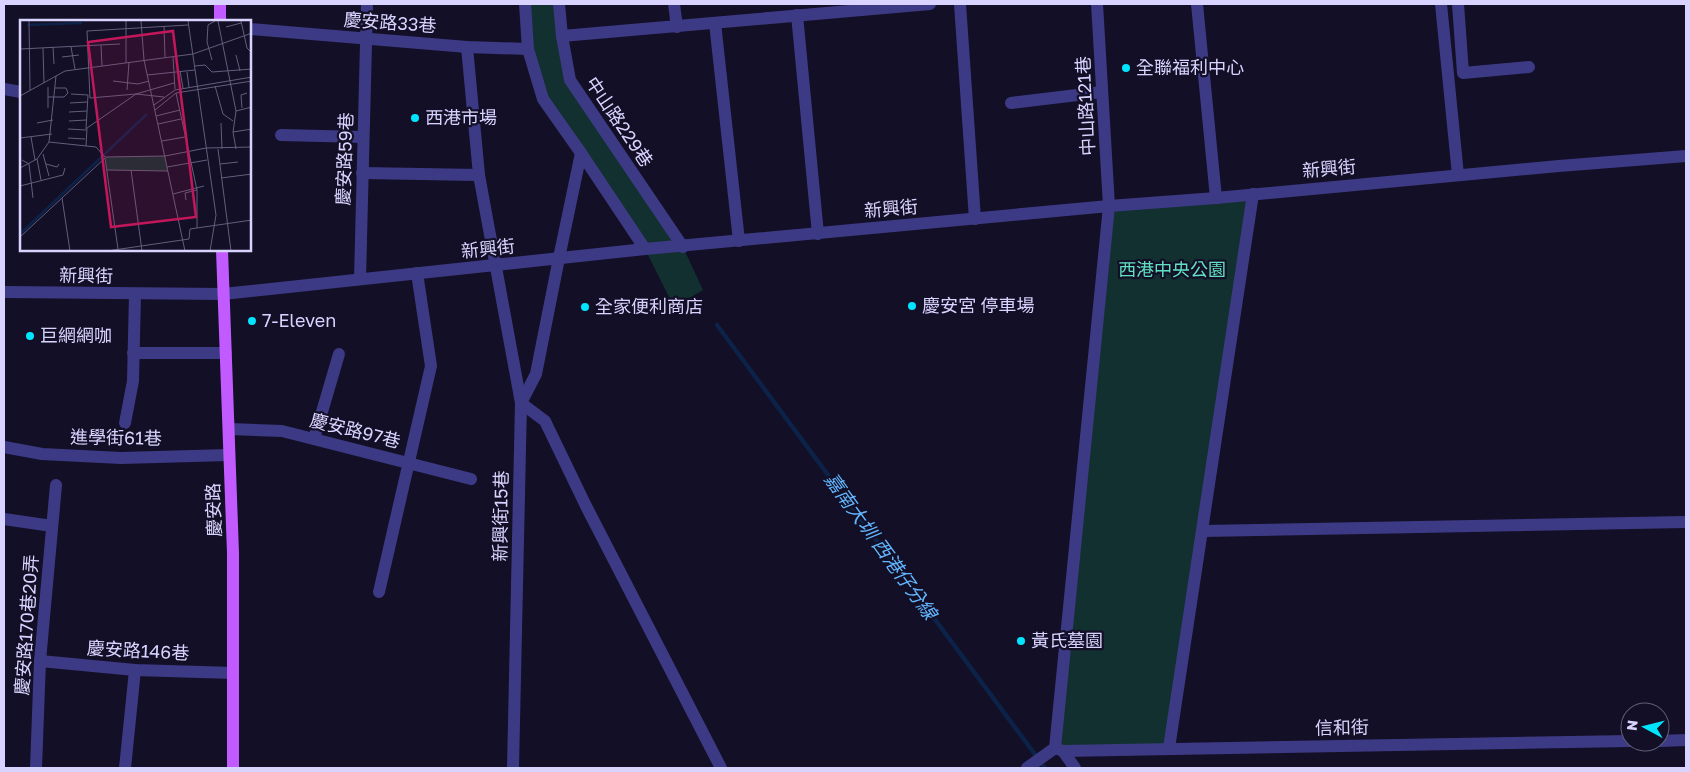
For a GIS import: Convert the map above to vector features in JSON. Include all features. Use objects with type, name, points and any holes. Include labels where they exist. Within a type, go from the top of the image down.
[{"type":"main road","points":[[220,4],[220,20]]},
{"type":"main road","name":"慶安路","points":[[222,251],[230,429],[233,553],[233,768]]},
{"type":"street","name":"慶安路59巷","points":[[360,279],[367,4]]},
{"type":"street","points":[[525,4],[528,49],[543,99],[645,250]]},
{"type":"street","name":"中山路229巷","points":[[559,4],[562,36],[570,80],[683,247]]},
{"type":"street","points":[[674,4],[677,27]]},
{"type":"street","points":[[562,36],[930,4]]},
{"type":"street","points":[[960,4],[975,219]]},
{"type":"street","name":"中山路121巷","points":[[1059,749],[1109,206],[1097,4]]},
{"type":"street","points":[[1197,4],[1216,198]]},
{"type":"street","points":[[1442,4],[1458,175]]},
{"type":"street","points":[[1461,4],[1463,73],[1529,67]]},
{"type":"street","points":[[797,15],[818,234]]},
{"type":"street","points":[[715,22],[739,241]]},
{"type":"street","name":"慶安路33巷","points":[[251,29],[367,40],[528,49]]},
{"type":"street","name":"新興街15巷","points":[[467,47],[479,175],[521,403],[513,768]]},
{"type":"street","points":[[4,89],[20,92]]},
{"type":"street","points":[[1011,103],[1102,92]]},
{"type":"street","points":[[281,136],[363,137]]},
{"type":"street","points":[[581,153],[536,374],[521,403],[545,421],[586,506],[721,768]]},
{"type":"street","name":"新興街","points":[[4,292],[223,294],[559,258],[1109,206],[1686,156]]},
{"type":"street","points":[[362,173],[479,175]]},
{"type":"street","points":[[1169,748],[1253,194]]},
{"type":"street","points":[[379,592],[431,366],[417,273]]},
{"type":"street","points":[[125,423],[133,381],[135,294]]},
{"type":"street","points":[[133,353],[226,353]]},
{"type":"street","points":[[314,439],[339,354]]},
{"type":"street","name":"慶安路97巷","points":[[230,429],[282,431],[471,479]]},
{"type":"street","name":"進學街61巷","points":[[4,447],[42,454],[122,458],[230,455]]},
{"type":"street","name":"慶安路170巷20弄","points":[[36,768],[40,661],[56,485]]},
{"type":"street","points":[[4,519],[52,526]]},
{"type":"street","points":[[1203,531],[1686,522]]},
{"type":"street","name":"慶安路146巷","points":[[40,661],[135,670],[233,673]]},
{"type":"street","points":[[125,768],[135,670]]},
{"type":"street","points":[[1670,741],[1686,740]]},
{"type":"street","name":"信和街","points":[[1059,749],[1620,741]]},
{"type":"street","points":[[1027,768],[1059,749],[1075,768]]},
{"type":"green space","points":[[525,4],[559,4],[570,80],[683,247],[703,290],[674,307],[645,249],[543,99]]},
{"type":"green space","name":"西港中央公園","points":[[1253,194],[1169,748],[1055,748],[1109,206]]},
{"type":"waterway","name":"嘉南大圳 西港仔分線","points":[[717,325],[1045,768]]},
{"type":"place","name":"全聯福利中心","points":[[1126,68]]},
{"type":"place","name":"西港市場","points":[[415,118]]},
{"type":"place","name":"慶安宮 停車場","points":[[912,306]]},
{"type":"place","name":"全家便利商店","points":[[585,307]]},
{"type":"place","name":"7-Eleven","points":[[252,321]]},
{"type":"place","name":"巨網網咖","points":[[30,336]]},
{"type":"place","name":"黃氏墓園","points":[[1021,641]]}]
